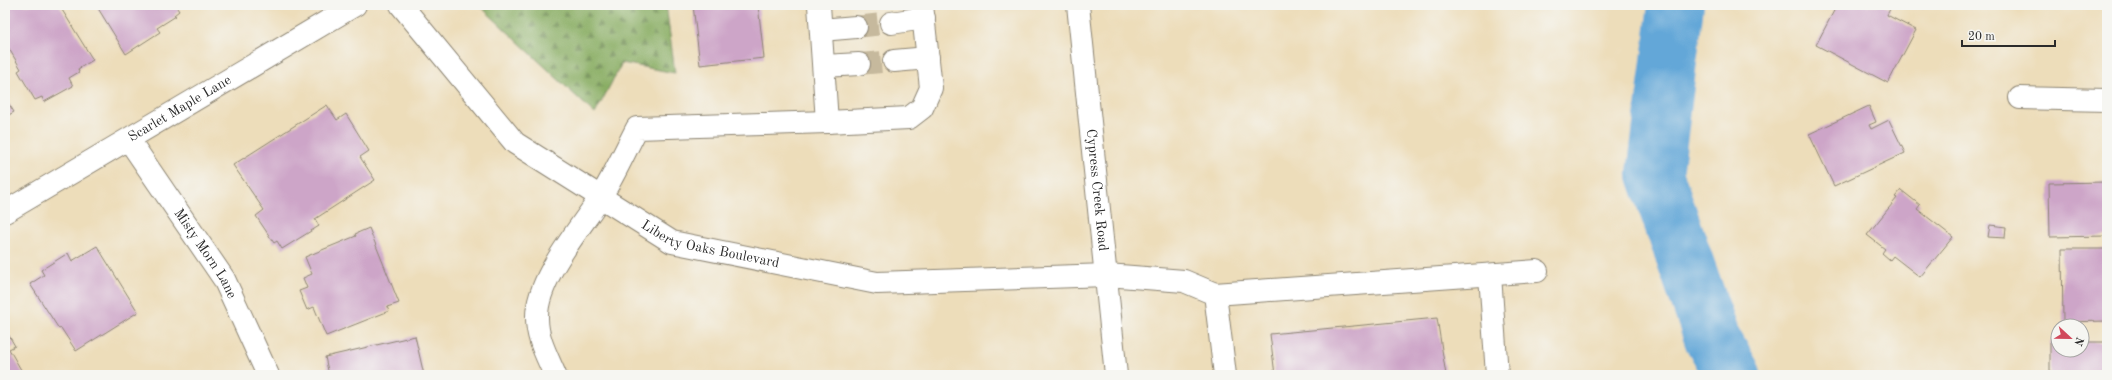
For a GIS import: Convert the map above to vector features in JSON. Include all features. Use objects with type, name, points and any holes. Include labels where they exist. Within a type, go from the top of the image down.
[{"type":"street","name":"Scarlet Maple Lane","points":[[5,212],[355,5]]},
{"type":"street","name":"Liberty Oaks Boulevard","points":[[401,5],[515,143],[672,242],[877,284],[1107,275],[1184,281],[1215,294]]},
{"type":"street","points":[[819,5],[827,122]]},
{"type":"street","name":"Cypress Creek Road","points":[[1078,5],[1107,275],[1116,375]]},
{"type":"street","points":[[555,375],[540,340],[537,316],[542,292],[568,246],[601,197],[637,128],[909,118],[922,108],[931,88],[923,12],[891,23]]},
{"type":"street","points":[[821,30],[856,27]]},
{"type":"street","points":[[894,62],[928,58]]},
{"type":"street","points":[[824,66],[859,64]]},
{"type":"street","points":[[2020,98],[2107,100]]},
{"type":"street","name":"Misty Morn Lane","points":[[129,140],[224,279],[268,375]]},
{"type":"street","points":[[1225,375],[1215,294],[1537,271]]},
{"type":"street","points":[[1490,274],[1497,375]]},
{"type":"green space","points":[[479,5],[666,5],[675,73],[622,63],[595,114]]},
{"type":"building","points":[[5,5],[59,5],[93,60],[78,69],[79,72],[69,78],[73,86],[44,102],[42,97],[35,100],[18,71],[21,69],[5,42]]},
{"type":"building","points":[[96,5],[175,5],[179,11],[174,15],[176,16],[157,28],[160,32],[126,54]]},
{"type":"building","points":[[693,5],[758,5],[764,58],[700,65]]},
{"type":"building","points":[[1837,5],[1883,5],[1890,9],[1887,15],[1916,30],[1888,83],[1816,45]]},
{"type":"building","points":[[1918,5],[1929,5],[1921,9]]},
{"type":"building","points":[[5,98],[14,112],[5,117]]},
{"type":"building","points":[[327,105],[337,120],[346,114],[369,151],[360,157],[375,180],[315,219],[319,226],[282,249],[277,241],[274,243],[256,216],[264,210],[233,165]]},
{"type":"building","points":[[1869,106],[1876,122],[1869,125],[1871,129],[1889,120],[1905,153],[1834,186],[1809,134]]},
{"type":"building","points":[[2107,182],[2107,236],[2050,237],[2049,183]]},
{"type":"building","points":[[1901,190],[1920,205],[1917,209],[1953,237],[1920,277],[1893,256],[1890,260],[1882,253],[1885,249],[1867,235],[1897,198],[1895,197]]},
{"type":"building","points":[[1990,225],[2006,227],[2005,238],[1988,237]]},
{"type":"building","points":[[369,228],[399,303],[387,307],[389,311],[326,336],[314,307],[307,310],[299,291],[307,288],[303,278],[312,274],[305,257],[356,236],[355,234]]},
{"type":"building","points":[[97,246],[138,312],[76,351],[61,328],[59,329],[30,284],[44,275],[41,270],[68,253],[72,261]]},
{"type":"building","points":[[2062,249],[2107,249],[2107,321],[2090,321],[2090,318],[2063,318]]},
{"type":"building","points":[[1437,318],[1446,375],[1275,375],[1270,334]]},
{"type":"building","points":[[5,329],[15,346],[9,349],[24,375],[5,375]]},
{"type":"building","points":[[415,336],[424,375],[329,375],[325,357]]},
{"type":"building","points":[[2090,342],[2107,342],[2107,375],[2050,375],[2050,358],[2090,358]]},
{"type":"waterway","points":[[1676,5],[1655,174],[1712,338],[1733,375]]},
{"type":"tunnel","points":[[856,27],[891,23]]},
{"type":"tunnel","points":[[859,64],[894,61]]}]
